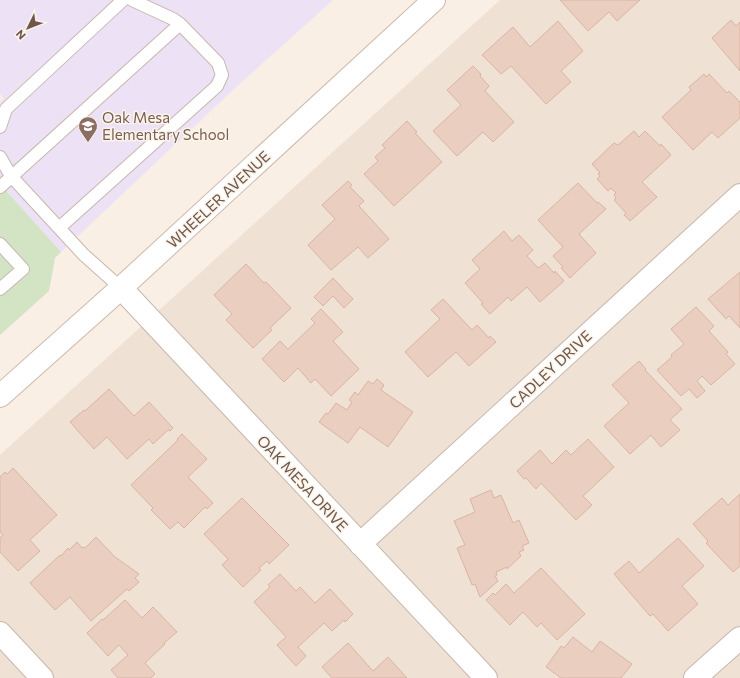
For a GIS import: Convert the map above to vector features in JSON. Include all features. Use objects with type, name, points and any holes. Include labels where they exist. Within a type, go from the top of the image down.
[{"type":"street","name":"WHEELER AVENUE","points":[[0,396],[121,288],[434,0]]},
{"type":"street","name":"CADLEY DRIVE","points":[[360,544],[740,195]]},
{"type":"street","name":"OAK MESA DRIVE","points":[[121,288],[486,678]]},
{"type":"street","points":[[0,632],[42,678]]},
{"type":"street","points":[[695,678],[740,638]]},
{"type":"lane","points":[[0,127],[6,109],[123,0]]},
{"type":"lane","points":[[59,228],[217,86],[222,75],[218,63],[180,24],[173,19],[132,0]]},
{"type":"lane","points":[[0,187],[180,24]]},
{"type":"lane","points":[[0,157],[11,176],[59,228],[84,255],[121,288]]},
{"type":"lane","points":[[0,244],[23,269],[0,290]]},
{"type":"shaded area","name":"Oak Mesa Elementary School","points":[[0,0],[333,0],[235,88],[61,252],[0,184],[0,102],[4,98],[0,94]]},
{"type":"shaded area","points":[[500,0],[740,0],[740,678],[0,678],[0,455]]},
{"type":"green space","points":[[0,184],[61,252],[55,258],[49,291],[0,335]]},
{"type":"building","points":[[560,0],[640,0],[617,21],[609,12],[588,31]]},
{"type":"building","points":[[731,20],[736,26],[740,22],[740,71],[712,38]]},
{"type":"building","points":[[558,21],[583,51],[561,71],[571,82],[546,104],[511,66],[501,74],[482,55],[513,27],[530,47]]},
{"type":"building","points":[[473,66],[481,74],[480,76],[489,86],[485,91],[514,122],[493,142],[483,132],[457,156],[433,131],[461,105],[447,90]]},
{"type":"building","points":[[704,74],[706,77],[709,74],[727,93],[729,91],[740,102],[740,118],[718,138],[712,132],[693,150],[662,117],[691,90],[689,87]]},
{"type":"building","points":[[407,121],[417,132],[415,133],[442,162],[394,206],[364,174],[378,161],[375,157],[385,148],[382,145]]},
{"type":"building","points":[[634,131],[639,137],[645,131],[660,146],[661,144],[671,155],[642,182],[657,197],[630,221],[624,215],[626,213],[614,200],[616,198],[614,195],[616,193],[611,188],[608,191],[597,179],[600,176],[598,174],[600,173],[592,164],[614,143],[618,145]]},
{"type":"building","points":[[348,181],[352,185],[350,187],[364,201],[359,206],[389,239],[368,258],[358,247],[331,270],[308,245],[335,219],[322,205]]},
{"type":"building","points":[[578,183],[597,203],[598,202],[606,209],[579,234],[596,253],[570,278],[553,256],[563,247],[538,220]]},
{"type":"building","points":[[504,231],[512,241],[519,235],[533,250],[527,256],[538,268],[545,263],[564,281],[540,302],[527,287],[511,301],[508,297],[490,314],[481,304],[483,303],[465,283],[480,269],[472,260]]},
{"type":"building","points":[[246,264],[291,308],[270,328],[272,330],[253,348],[226,320],[232,314],[214,295]]},
{"type":"building","points":[[740,272],[740,328],[729,316],[726,319],[708,299]]},
{"type":"building","points":[[333,278],[353,299],[344,308],[333,296],[323,306],[314,297]]},
{"type":"building","points":[[443,299],[472,330],[477,325],[489,338],[490,336],[496,342],[469,366],[456,352],[428,377],[405,352],[440,319],[431,310]]},
{"type":"building","points":[[696,307],[714,326],[709,331],[728,352],[726,354],[735,364],[711,385],[702,376],[697,381],[705,391],[697,398],[689,389],[681,396],[657,370],[684,344],[671,329]]},
{"type":"building","points":[[321,309],[343,332],[333,341],[359,369],[331,396],[315,379],[311,383],[298,368],[284,382],[262,359],[280,341],[288,349],[315,323],[311,319]]},
{"type":"building","points":[[639,361],[646,369],[645,370],[682,409],[670,420],[680,430],[661,447],[651,435],[630,454],[604,426],[629,403],[612,385]]},
{"type":"building","points":[[377,379],[384,385],[381,390],[413,412],[388,447],[360,427],[348,443],[319,422],[326,413],[328,414],[336,403],[347,410],[352,402],[349,400],[355,392],[358,395],[368,381],[373,384]]},
{"type":"building","points":[[109,389],[134,416],[149,402],[173,428],[170,431],[168,430],[153,444],[149,439],[127,459],[107,437],[94,449],[70,422],[84,410],[85,411]]},
{"type":"building","points":[[182,434],[207,459],[188,477],[213,503],[207,509],[205,507],[184,528],[178,522],[170,529],[151,510],[153,508],[131,485],[178,440],[177,439]]},
{"type":"building","points":[[588,439],[614,467],[583,496],[592,505],[576,520],[541,483],[536,489],[517,471],[540,450],[552,464],[566,450],[571,455]]},
{"type":"building","points":[[13,468],[57,515],[30,540],[40,551],[18,571],[0,552],[0,538],[3,535],[0,532],[0,477],[5,472],[7,474]]},
{"type":"building","points":[[491,490],[494,498],[501,495],[513,523],[519,520],[529,543],[522,546],[524,550],[519,552],[521,556],[507,569],[507,567],[496,572],[497,575],[495,576],[498,581],[480,597],[475,584],[472,585],[457,548],[465,545],[454,521],[475,512],[470,499]]},
{"type":"building","points":[[740,494],[740,566],[733,572],[706,543],[708,541],[693,524],[722,498],[728,505]]},
{"type":"building","points":[[242,498],[289,545],[269,564],[267,561],[259,568],[261,570],[243,587],[222,565],[228,559],[204,534]]},
{"type":"building","points":[[96,537],[115,557],[139,574],[135,578],[139,582],[129,591],[127,589],[91,621],[70,597],[55,610],[30,583],[68,548],[69,550],[77,542],[82,548],[85,548]]},
{"type":"building","points":[[678,538],[704,566],[682,586],[698,604],[668,631],[653,614],[650,616],[614,574],[629,561],[639,573]]},
{"type":"building","points":[[541,568],[585,614],[557,640],[541,623],[537,627],[523,612],[510,625],[486,600],[493,593],[495,595],[506,584],[514,593]]},
{"type":"building","points":[[280,574],[296,591],[300,587],[315,603],[330,589],[353,614],[332,631],[324,623],[298,647],[306,656],[296,666],[277,645],[286,637],[254,602],[270,587],[268,585]]},
{"type":"building","points":[[125,600],[142,618],[153,607],[177,632],[145,663],[155,674],[151,678],[118,678],[111,670],[128,655],[119,645],[108,656],[87,633]]},
{"type":"building","points":[[573,637],[592,652],[600,641],[632,664],[621,678],[561,678],[546,667],[561,646],[564,648]]},
{"type":"building","points":[[348,643],[373,671],[388,657],[407,678],[332,678],[322,667]]},
{"type":"place","name":"Oak Mesa Elementary School","points":[[88,143]]}]
